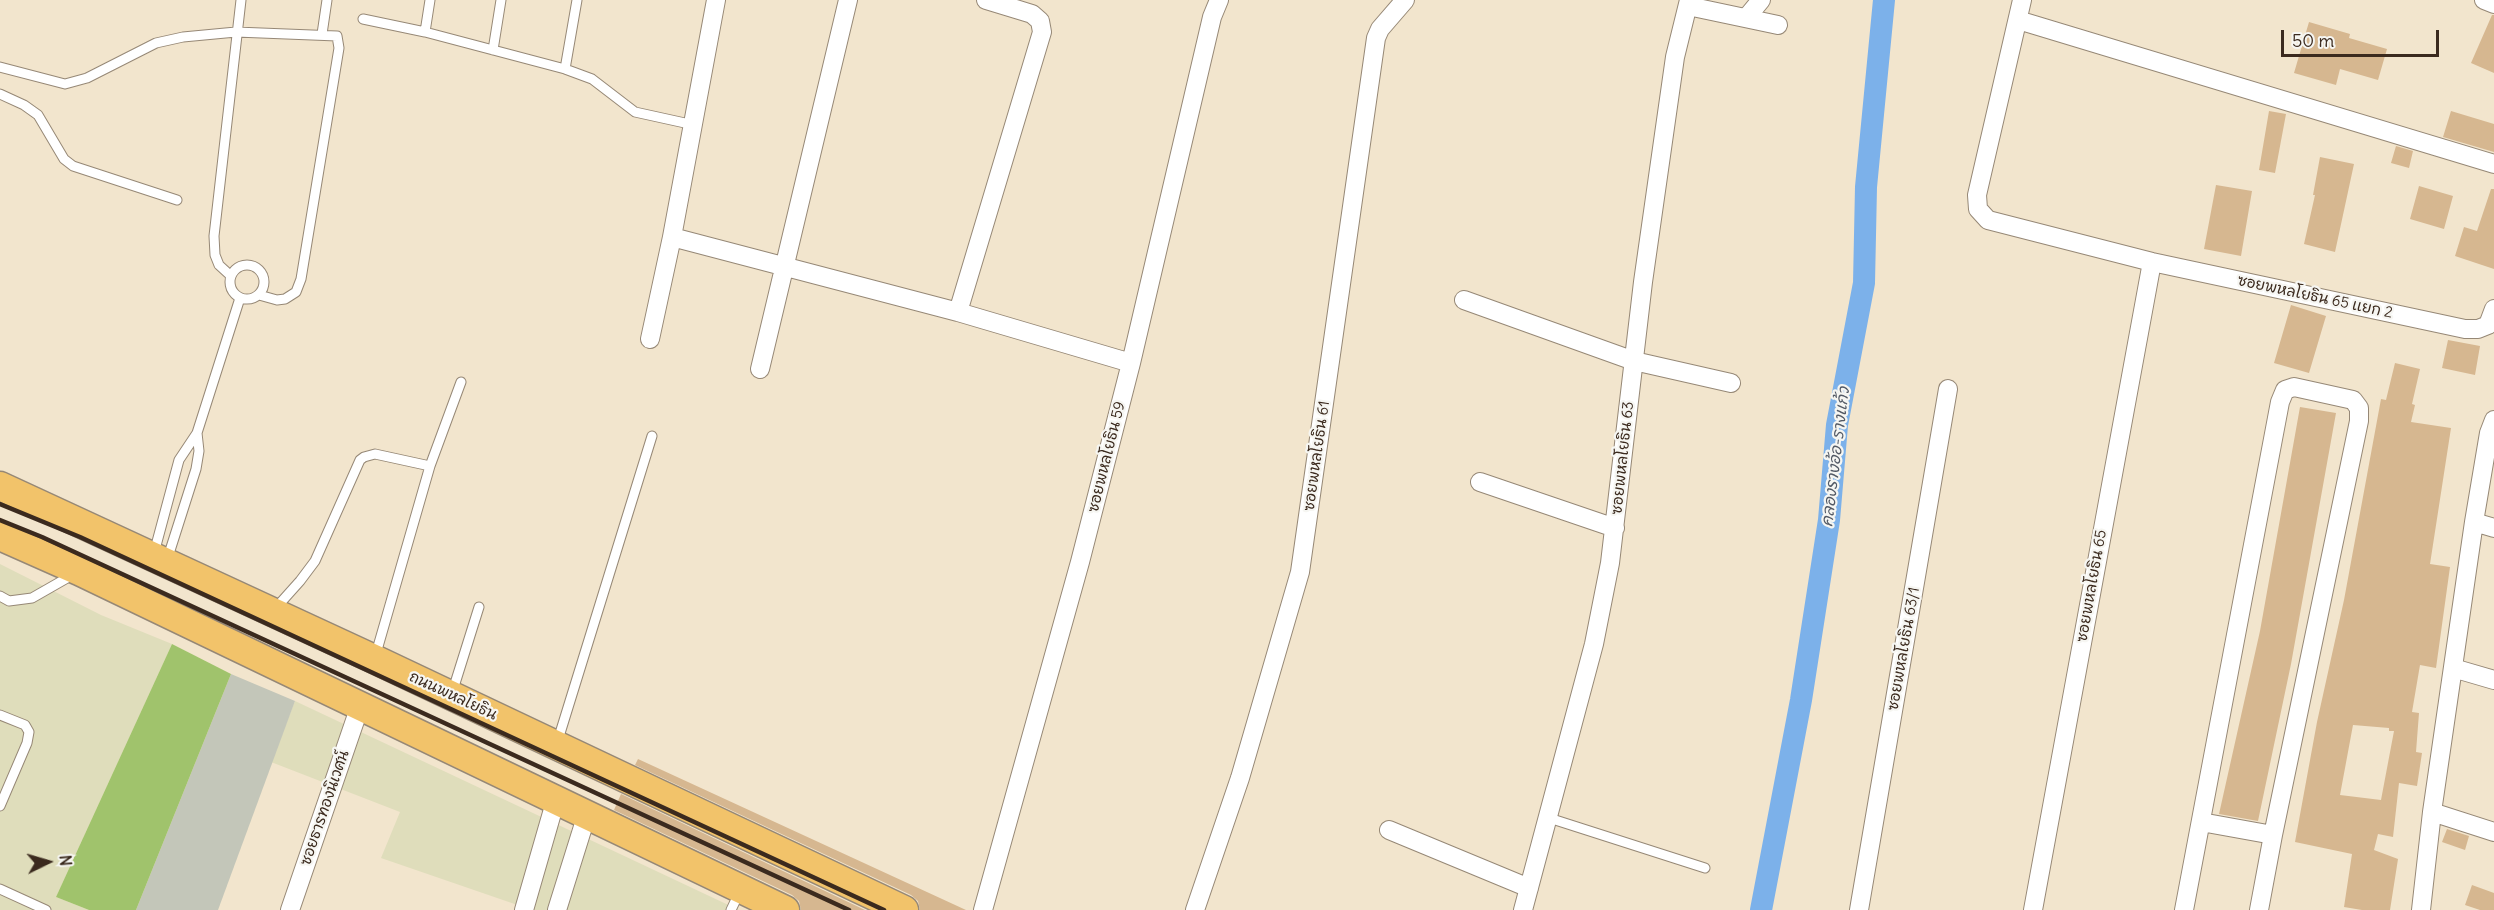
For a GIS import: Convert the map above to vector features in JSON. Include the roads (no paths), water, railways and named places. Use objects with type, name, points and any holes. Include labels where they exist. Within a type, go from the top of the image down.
[{"type":"main road","name":"ถนนพหลโยธิน","points":[[0,486],[451,695],[904,910]]},
{"type":"main road","points":[[0,536],[587,814],[736,899],[786,910]]},
{"type":"street","points":[[650,339],[694,125],[716,0]]},
{"type":"street","points":[[760,369],[848,0]]},
{"type":"street","points":[[958,312],[1042,32],[1040,21],[1032,14],[986,0]]},
{"type":"street","name":"ซอยพหลโยธิน 59","points":[[982,910],[1080,561],[1131,363],[1212,17],[1219,0]]},
{"type":"street","name":"ซอยพหลโยธิน 61","points":[[1195,910],[1240,778],[1300,572],[1376,38],[1380,29],[1405,0]]},
{"type":"street","points":[[1747,17],[1761,0]]},
{"type":"street","points":[[2022,0],[2018,20],[2494,164]]},
{"type":"street","points":[[2484,0],[2494,4]]},
{"type":"street","points":[[1689,3],[1778,25]]},
{"type":"street","name":"ซอยพหลโยธิน 63","points":[[1523,910],[1594,644],[1610,563],[1634,361],[1675,57],[1689,3]]},
{"type":"street","name":"ซอยพหลโยธิน 65 แยก 2","points":[[2018,20],[1977,195],[1978,209],[1988,220],[2152,262],[2454,326],[2478,329],[2488,325],[2494,309]]},
{"type":"street","points":[[672,237],[958,312],[1131,363]]},
{"type":"street","name":"ซอยพหลโยธิน 65","points":[[2033,910],[2152,262]]},
{"type":"street","points":[[1464,300],[1634,361],[1731,383]]},
{"type":"street","points":[[2184,910],[2280,402],[2285,390],[2294,387],[2353,400],[2359,408],[2359,421],[2272,835],[2259,910]]},
{"type":"street","name":"ซอยพหลโยธิน 63/1","points":[[1859,910],[1948,389]]},
{"type":"street","points":[[2421,910],[2432,812],[2474,522],[2489,433],[2494,420]]},
{"type":"street","points":[[1480,482],[1615,528]]},
{"type":"street","points":[[2474,522],[2494,528]]},
{"type":"street","points":[[2453,668],[2494,680]]},
{"type":"street","name":"ซอยธารทองนิเวศน์","points":[[290,910],[360,706]]},
{"type":"street","points":[[524,910],[556,799]]},
{"type":"street","points":[[2432,812],[2494,832]]},
{"type":"street","points":[[557,910],[587,814]]},
{"type":"street","points":[[2201,822],[2272,835]]},
{"type":"street","points":[[1389,830],[1529,888]]},
{"type":"lane","points":[[231,276],[219,265],[215,255],[214,236],[241,0]]},
{"type":"lane","points":[[322,34],[327,0]]},
{"type":"lane","points":[[425,32],[430,0]]},
{"type":"lane","points":[[493,50],[501,0]]},
{"type":"lane","points":[[565,69],[577,0]]},
{"type":"lane","points":[[363,20],[425,32],[565,69],[592,79],[635,112],[694,125]]},
{"type":"lane","points":[[0,66],[65,84],[87,78],[156,43],[183,37],[236,32],[337,36],[339,48],[301,279],[296,292],[285,299],[277,300],[259,295],[247,300],[240,298],[231,289],[231,276],[240,267],[247,265],[259,270],[264,282],[259,295]]},
{"type":"lane","points":[[0,94],[24,105],[38,115],[64,159],[73,166],[177,200]]},
{"type":"lane","points":[[160,559],[179,460],[197,433],[240,298]]},
{"type":"lane","points":[[374,659],[430,466],[461,382]]},
{"type":"lane","points":[[160,559],[196,469],[199,451],[197,433]]},
{"type":"lane","points":[[556,745],[652,436]]},
{"type":"lane","points":[[272,612],[315,561],[360,460],[375,454],[430,466]]},
{"type":"lane","points":[[0,596],[9,601],[32,598],[78,571]]},
{"type":"lane","points":[[451,695],[479,607]]},
{"type":"lane","points":[[0,715],[25,725],[29,732],[27,743],[0,806]]},
{"type":"lane","points":[[1549,818],[1705,868]]},
{"type":"lane","points":[[0,889],[46,910]]},
{"type":"waterway","name":"คลองรางอ้อ-รางแก้ว","points":[[1761,910],[1801,700],[1829,520],[1837,425],[1864,283],[1866,187],[1884,0]]},
{"type":"railway","points":[[0,504],[80,537],[884,910]]},
{"type":"railway","points":[[0,520],[42,537],[849,910]]}]
